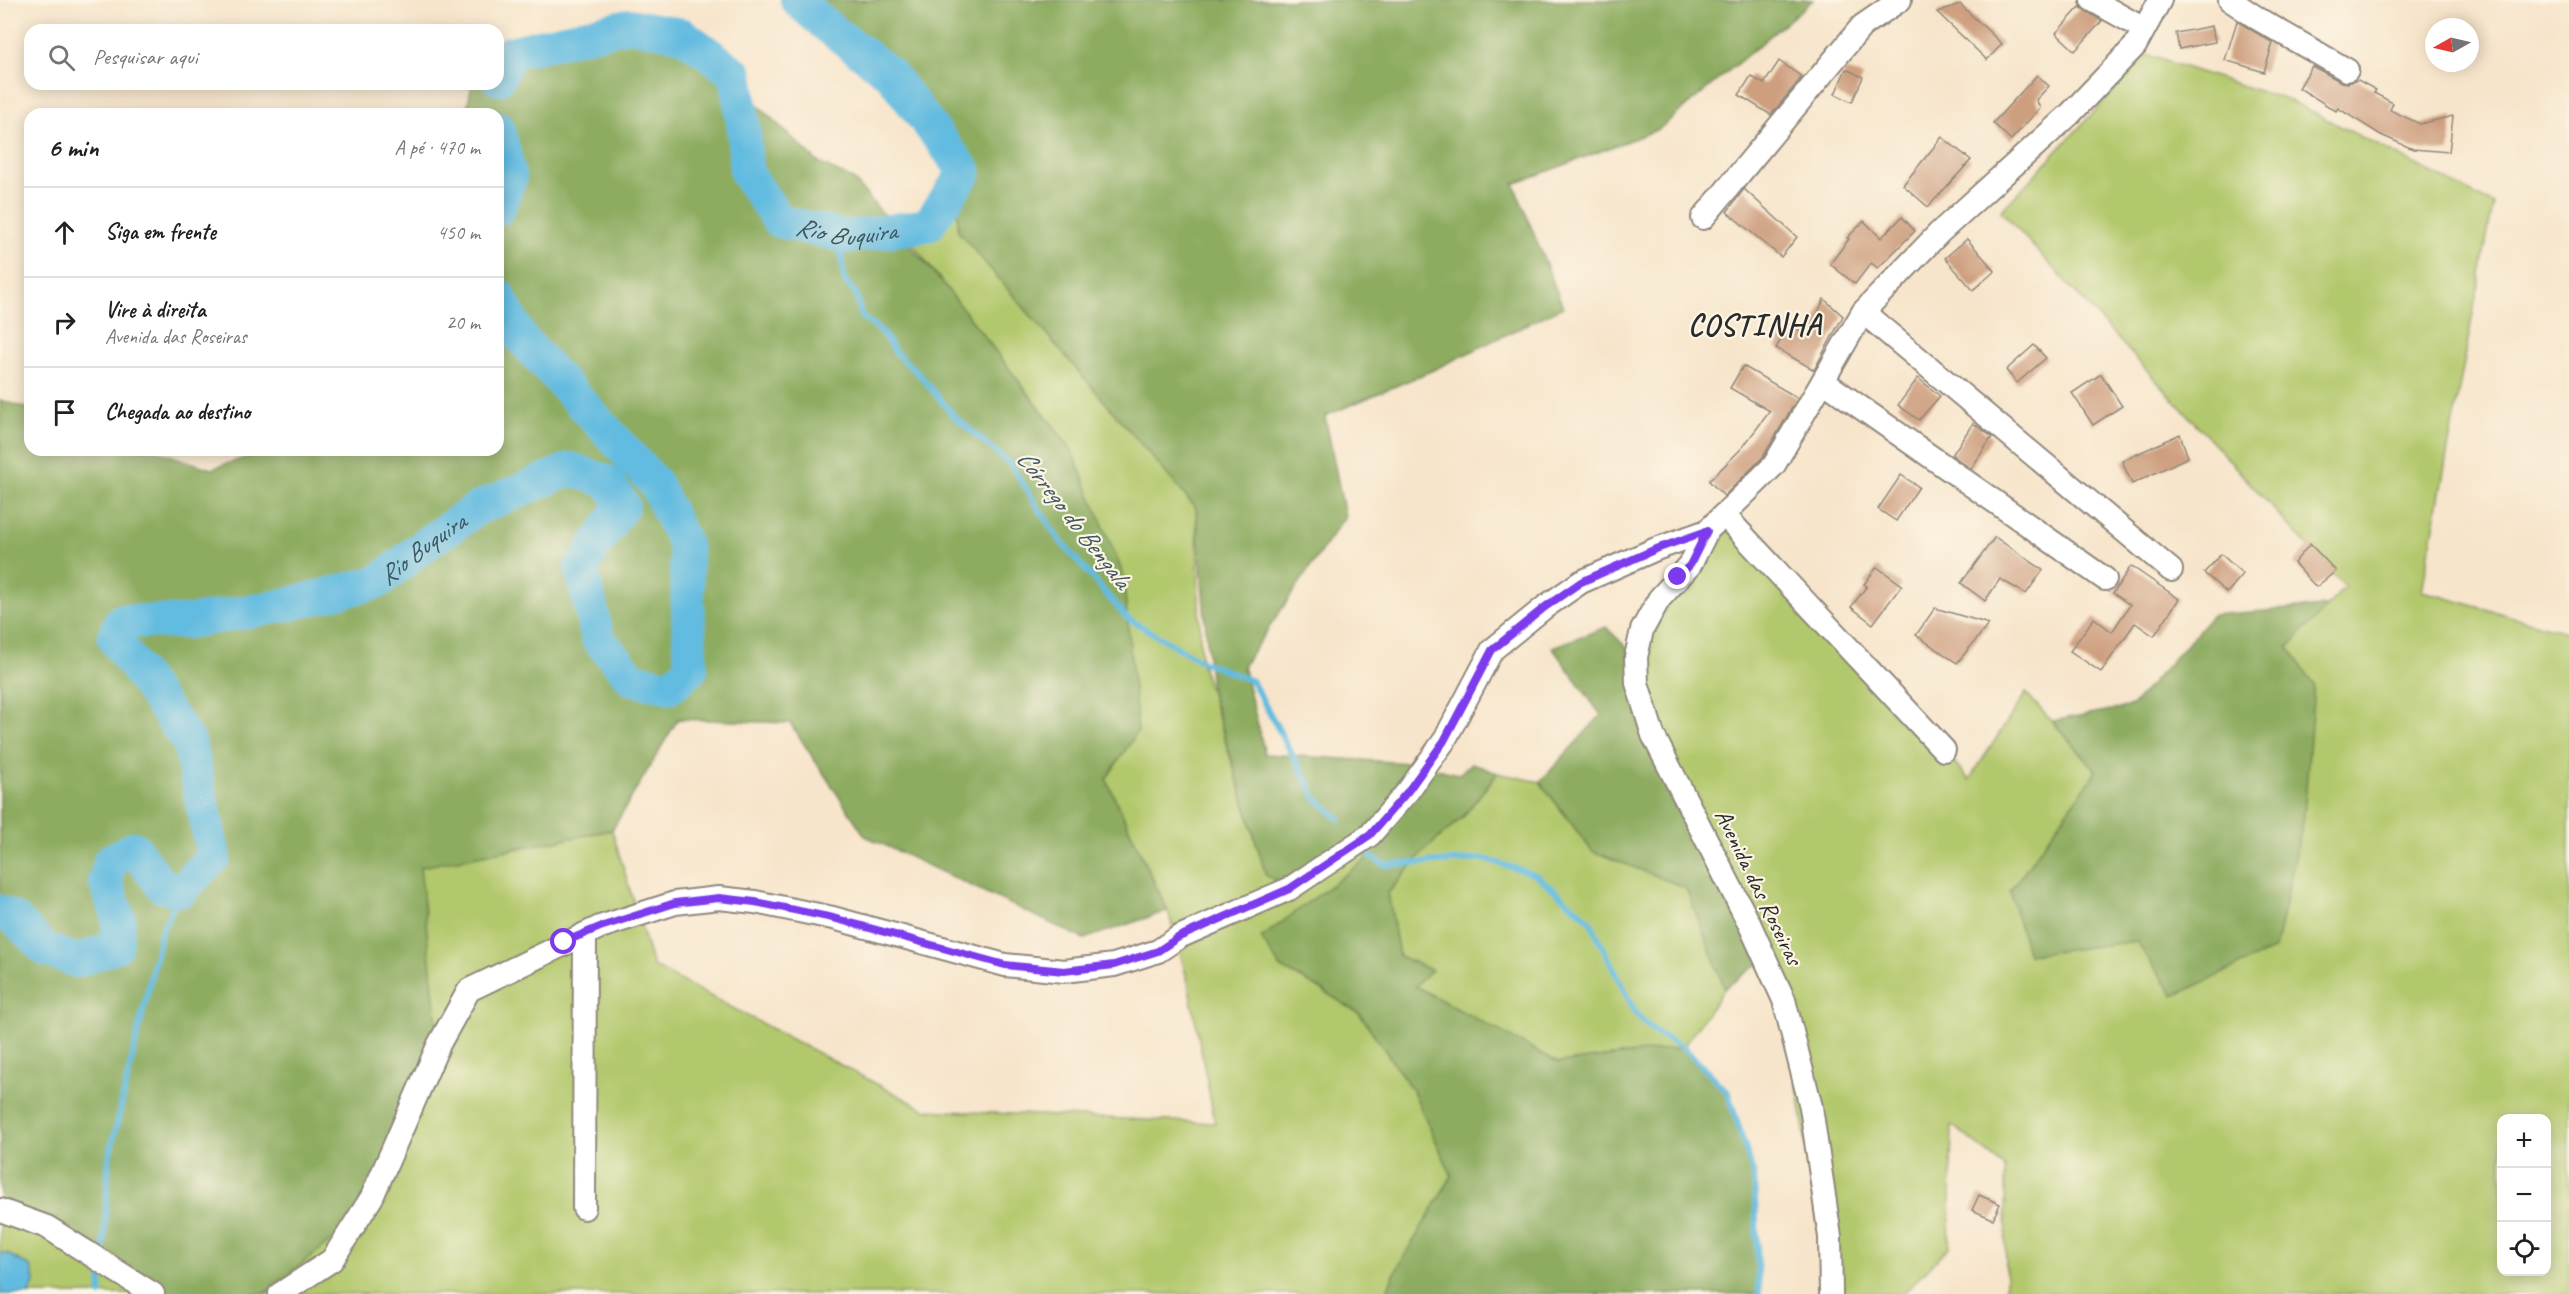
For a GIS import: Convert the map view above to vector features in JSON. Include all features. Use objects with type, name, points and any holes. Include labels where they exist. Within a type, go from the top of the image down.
[{"type":"street","points":[[1703,218],[1862,26],[1900,0]]},
{"type":"street","points":[[2092,0],[2144,28]]},
{"type":"street","points":[[280,1294],[332,1260],[367,1204],[439,1044],[469,990],[585,934],[675,903],[719,898],[755,902],[833,918],[1005,965],[1064,971],[1114,965],[1158,951],[1179,937],[1289,889],[1370,835],[1408,791],[1444,741],[1492,650],[1545,607],[1581,582],[1656,549],[1707,531],[1774,465],[1863,312],[1939,233],[2070,114],[2135,46],[2160,0]]},
{"type":"street","points":[[2230,0],[2260,21],[2347,70]]},
{"type":"street","points":[[1863,312],[2171,570]]},
{"type":"street","points":[[1823,381],[2104,579]]},
{"type":"street","points":[[1724,515],[1944,750]]},
{"type":"street","name":"Avenida das Roseiras","points":[[1707,531],[1690,565],[1659,599],[1642,630],[1636,657],[1637,683],[1653,735],[1749,923],[1784,1000],[1811,1107],[1830,1237],[1831,1294]]},
{"type":"street","points":[[584,1208],[585,934]]},
{"type":"street","points":[[0,1210],[47,1227],[153,1294]]},
{"type":"green space","points":[[797,0],[1813,0],[1659,129],[1514,184],[1563,307],[1431,371],[1325,416],[1345,516],[1243,666],[1265,754],[1409,763],[1459,774],[1472,763],[1497,773],[1463,817],[1425,850],[1388,893],[1399,956],[1432,970],[1415,986],[1559,1063],[1683,1047],[1728,1093],[1754,1176],[1759,1294],[1386,1294],[1394,1274],[1452,1176],[1413,1091],[1360,1014],[1280,967],[1261,938],[1370,856],[1349,849],[1289,889],[1266,875],[1211,691],[1196,508],[958,231],[957,163],[891,75],[824,24]]},
{"type":"green space","points":[[629,25],[683,35],[819,163],[853,179],[946,287],[1071,449],[1123,573],[1138,731],[1106,779],[1167,911],[1084,939],[865,836],[790,723],[678,719],[612,830],[420,867],[439,1044],[358,1219],[264,1294],[170,1294],[0,1213],[0,400],[24,407],[24,456],[172,456],[211,469],[251,456],[504,456],[504,108],[467,108],[471,90],[504,90],[504,52],[523,50]]},
{"type":"green space","points":[[2147,55],[2293,102],[2493,204],[2422,591],[2569,633],[2569,1294],[2009,1294],[2006,1289],[2005,1167],[1952,1125],[1949,1247],[1903,1294],[1829,1294],[1784,1000],[1653,735],[1636,657],[1724,515],[1944,750],[1969,780],[2026,693],[2097,771],[2010,891],[2028,955],[2136,941],[2288,647],[2345,587],[2001,211]]},
{"type":"green space","points":[[965,172],[958,231],[1196,508],[1201,661],[1266,875],[1349,849],[1370,856],[1340,880],[1280,967],[1360,1014],[1413,1091],[1452,1176],[1394,1274],[1386,1294],[264,1294],[358,1219],[439,1044],[419,867],[612,830],[653,966],[926,1110],[1215,1123],[1188,982],[1168,911],[1106,779],[1138,731],[1071,449],[901,229],[928,225]]},
{"type":"green space","points":[[2328,606],[2288,647],[2314,684],[2304,817],[2275,949],[2174,996],[2136,941],[2028,955],[2010,891],[2097,771],[2052,721],[2132,706],[2212,615]]},
{"type":"green space","points":[[1606,627],[1636,657],[1637,683],[1765,959],[1725,988],[1686,888],[1592,851],[1540,782],[1601,715],[1552,647]]},
{"type":"green space","points":[[1497,773],[1540,782],[1592,851],[1686,887],[1725,988],[1683,1047],[1559,1063],[1414,986],[1399,956],[1388,893],[1425,850],[1463,817]]},
{"type":"green space","points":[[0,1210],[120,1274],[165,1294],[29,1294],[35,1281],[8,1254],[0,1253]]},
{"type":"water","points":[[0,1253],[8,1254],[31,1267],[35,1281],[29,1294],[0,1294]]},
{"type":"building","points":[[1960,4],[2002,44],[1987,60],[1937,12]]},
{"type":"building","points":[[2080,7],[2102,21],[2075,51],[2056,33]]},
{"type":"building","points":[[2237,21],[2273,43],[2264,72],[2225,60]]},
{"type":"building","points":[[2212,26],[2215,42],[2179,49],[2176,33]]},
{"type":"building","points":[[1779,61],[1802,77],[1771,115],[1739,95],[1751,76],[1764,84]]},
{"type":"building","points":[[2312,66],[2341,82],[2348,83],[2358,80],[2376,90],[2374,93],[2393,103],[2390,110],[2420,124],[2453,116],[2449,152],[2413,149],[2381,135],[2338,108],[2336,111],[2299,88]]},
{"type":"building","points":[[1846,69],[1863,77],[1852,102],[1835,94]]},
{"type":"building","points":[[2037,75],[2049,86],[2036,100],[2040,108],[2011,140],[1993,123]]},
{"type":"building","points":[[1942,137],[1971,160],[1928,207],[1903,185]]},
{"type":"building","points":[[1744,189],[1797,237],[1781,257],[1727,212]]},
{"type":"building","points":[[1902,217],[1915,231],[1878,268],[1871,263],[1855,284],[1830,264],[1849,239],[1847,238],[1864,221],[1881,238]]},
{"type":"building","points":[[1967,239],[1995,271],[1973,290],[1945,258]]},
{"type":"building","points":[[1824,299],[1843,316],[1814,370],[1776,348],[1790,324],[1808,335]]},
{"type":"building","points":[[2034,345],[2046,358],[2017,383],[2006,370]]},
{"type":"building","points":[[1743,366],[1798,398],[1763,457],[1724,496],[1709,481],[1742,448],[1770,411],[1730,388]]},
{"type":"building","points":[[2101,374],[2122,406],[2093,425],[2072,393]]},
{"type":"building","points":[[1918,378],[1940,396],[1919,420],[1898,405]]},
{"type":"building","points":[[1973,423],[1992,437],[1971,469],[1952,455]]},
{"type":"building","points":[[2180,434],[2188,457],[2132,484],[2122,461]]},
{"type":"building","points":[[1901,475],[1919,487],[1896,521],[1878,509]]},
{"type":"building","points":[[1995,537],[2043,570],[2026,594],[2000,579],[1985,601],[1961,583]]},
{"type":"building","points":[[2310,544],[2336,571],[2316,587],[2294,563]]},
{"type":"building","points":[[2221,554],[2243,574],[2227,593],[2204,573]]},
{"type":"building","points":[[2131,566],[2179,599],[2154,636],[2135,623],[2101,672],[2070,651],[2094,618],[2112,632],[2130,605],[2113,593]]},
{"type":"building","points":[[1877,567],[1902,585],[1873,624],[1851,607],[1867,586],[1864,584]]},
{"type":"building","points":[[1935,608],[1989,624],[1957,663],[1916,635]]},
{"type":"building","points":[[1979,1195],[2000,1204],[1993,1219],[1972,1210]]},
{"type":"waterway","name":"Rio Buquira","points":[[504,66],[510,53],[629,25],[683,35],[736,74],[744,131],[746,172],[779,221],[847,237],[928,225],[965,172],[891,75],[824,24],[797,0]]},
{"type":"waterway","name":"Rio Buquira","points":[[504,154],[510,178],[504,194]]},
{"type":"waterway","name":"Córrego do Bengala","points":[[847,237],[841,251],[844,280],[856,294],[862,317],[882,332],[896,353],[920,375],[953,415],[1010,464],[1057,537],[1127,618],[1201,661],[1252,681],[1316,798],[1339,819]]},
{"type":"waterway","name":"Rio Buquira","points":[[0,912],[16,920],[46,950],[77,961],[116,946],[119,918],[105,881],[110,861],[134,848],[163,887],[181,890],[214,857],[189,742],[114,638],[121,621],[188,622],[286,605],[378,582],[426,544],[478,508],[571,469],[608,482],[623,505],[581,567],[598,639],[633,679],[670,687],[691,669],[685,545],[655,483],[520,337],[504,306]]},
{"type":"waterway","name":"Córrego do Bengala","points":[[1370,856],[1385,865],[1486,859],[1536,875],[1589,919],[1636,1014],[1655,1032],[1683,1047],[1728,1093],[1754,1176],[1759,1294]]},
{"type":"waterway","points":[[103,1257],[109,1158],[161,933],[181,890]]},
{"type":"waterway","points":[[100,1294],[102,1268]]},
{"type":"district","name":"COSTINHA","points":[[1755,325]]},
{"type":"route","points":[[564,942],[600,927],[675,903],[719,898],[755,902],[833,918],[1005,965],[1064,971],[1114,965],[1158,951],[1179,937],[1289,889],[1370,835],[1408,791],[1444,741],[1492,650],[1545,607],[1581,582],[1656,549],[1707,531],[1690,565],[1678,577]]}]
